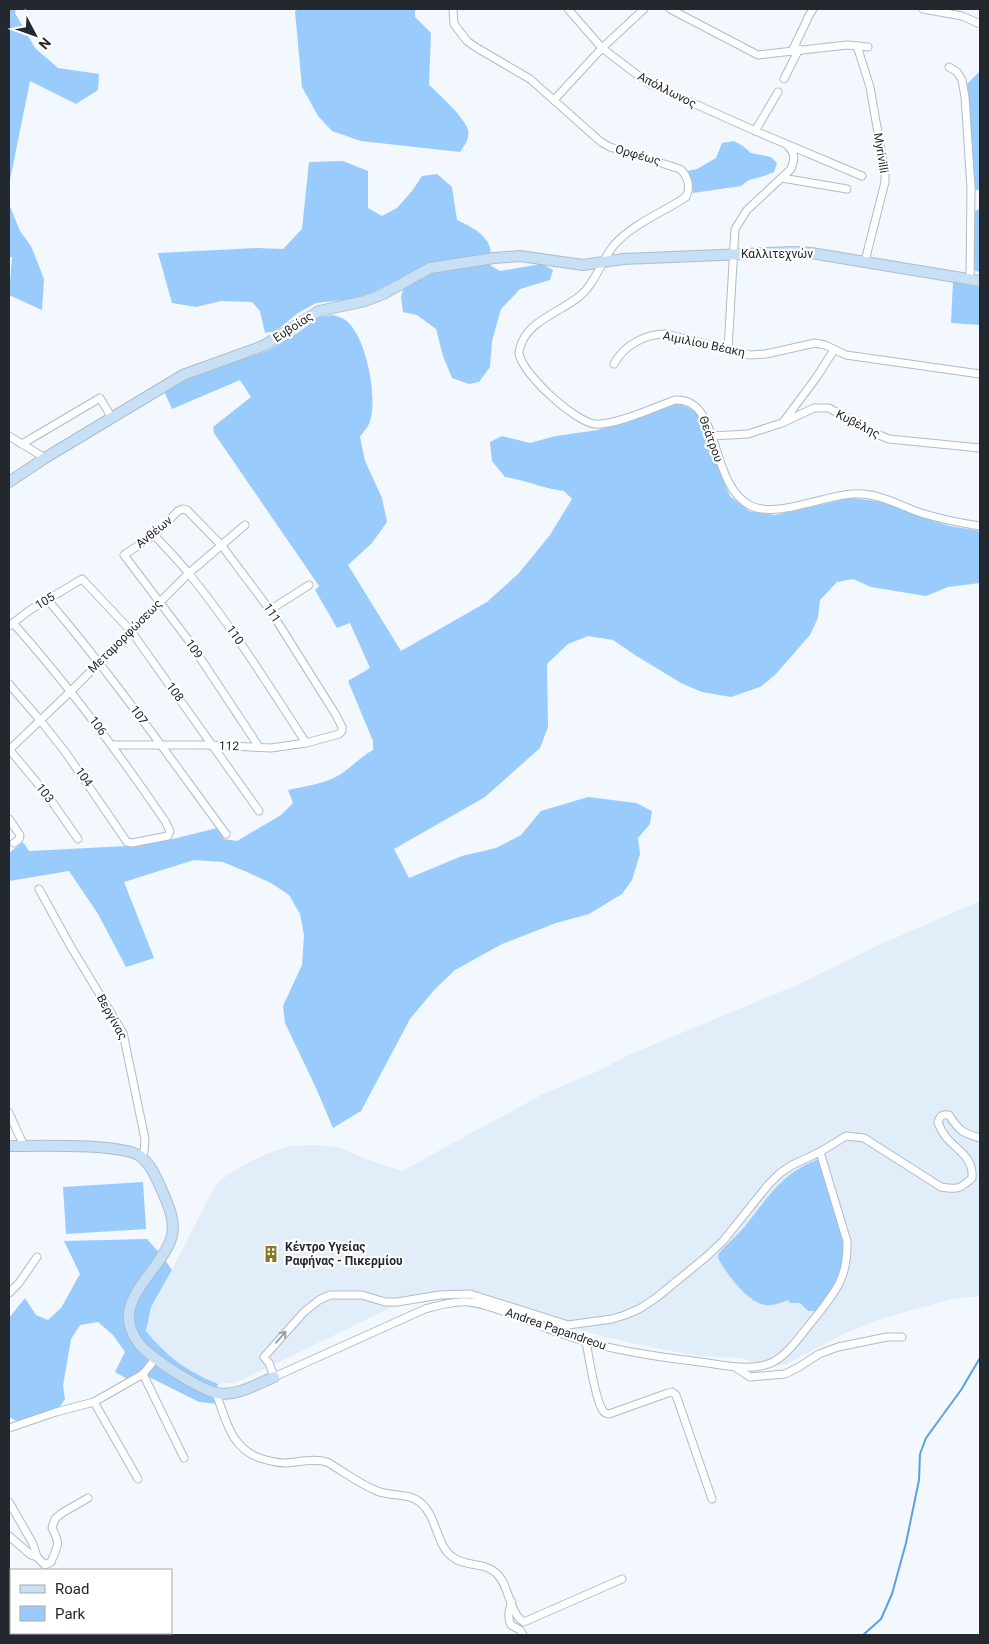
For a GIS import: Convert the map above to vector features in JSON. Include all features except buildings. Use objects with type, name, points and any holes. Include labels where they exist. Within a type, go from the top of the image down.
[{"type":"street","name":"Ορφέως","points":[[453,9],[454,24],[467,40],[477,48],[520,73],[554,100],[600,142],[610,147],[680,169],[685,173],[689,191],[686,197],[630,230],[614,246],[602,263]]},
{"type":"street","name":"Απόλλωνος","points":[[568,9],[602,48],[648,83],[862,176]]},
{"type":"street","points":[[554,100],[602,48],[644,9]]},
{"type":"street","points":[[670,9],[758,54],[857,46],[868,48]]},
{"type":"street","points":[[784,79],[813,9]]},
{"type":"street","points":[[924,9],[962,16],[980,24]]},
{"type":"street","name":"Myrivilli","points":[[857,46],[870,87],[885,173],[865,261]]},
{"type":"street","points":[[949,67],[957,72],[962,80],[965,97],[975,280]]},
{"type":"street","points":[[755,131],[778,92]]},
{"type":"street","points":[[728,349],[735,229],[738,221],[747,210],[792,168],[794,154],[785,143]]},
{"type":"street","points":[[782,178],[847,189]]},
{"type":"street","name":"Καλλιτεχνών","points":[[602,263],[623,259],[811,252],[975,280]]},
{"type":"street","name":"Ευβοίας","points":[[9,482],[45,458],[184,375],[263,346],[319,311],[366,301],[383,294],[430,268],[520,256],[573,264],[602,263]]},
{"type":"street","name":"Θεάτρου","points":[[602,263],[586,290],[576,299],[532,328],[521,343],[520,353],[529,372],[558,402],[594,424],[604,423],[675,400],[691,402],[705,417],[724,476],[734,493],[752,506],[774,510],[852,494],[871,495],[888,499],[939,518],[980,526]]},
{"type":"street","name":"Αιμιλίου Βέακη","points":[[614,364],[627,347],[643,338],[656,334],[666,334],[750,355],[766,354],[816,343],[825,344],[834,350],[852,356],[978,372]]},
{"type":"street","points":[[782,423],[816,378],[834,350]]},
{"type":"street","points":[[22,444],[100,398],[112,418]]},
{"type":"street","name":"Κυβέλης","points":[[712,436],[748,434],[782,423],[814,408],[822,407],[829,408],[872,432],[889,438],[980,448]]},
{"type":"street","points":[[9,436],[45,458]]},
{"type":"street","name":"Ανθέων","points":[[124,555],[154,535],[178,511],[183,509]]},
{"type":"street","name":"111","points":[[183,509],[187,510],[222,546],[270,610],[336,715],[342,731]]},
{"type":"street","name":"Μεταμορφώσεως","points":[[9,749],[189,573],[245,525]]},
{"type":"street","name":"110","points":[[154,535],[189,573],[221,614],[306,743]]},
{"type":"street","name":"109","points":[[124,555],[214,677],[259,747]]},
{"type":"street","name":"105","points":[[11,625],[48,599],[82,579]]},
{"type":"street","name":"108","points":[[82,579],[131,631],[259,811]]},
{"type":"street","points":[[270,610],[309,585]]},
{"type":"street","name":"107","points":[[48,599],[135,710],[226,834]]},
{"type":"street","name":"106","points":[[11,625],[71,690],[113,746],[165,821],[170,831],[168,836]]},
{"type":"street","name":"104","points":[[9,684],[78,769],[127,842],[132,843],[168,836]]},
{"type":"street","name":"112","points":[[113,746],[212,745],[271,748],[306,743],[339,734],[342,731]]},
{"type":"street","name":"103","points":[[9,749],[48,796],[78,839]]},
{"type":"street","points":[[9,819],[20,835],[19,839],[14,843]]},
{"type":"street","name":"Βεργίνας","points":[[39,889],[71,947],[123,1033],[145,1140],[144,1152],[141,1157]]},
{"type":"street","points":[[9,1113],[24,1146]]},
{"type":"street","points":[[9,1146],[120,1149],[141,1157],[152,1170],[171,1214],[174,1227],[173,1235],[163,1257],[135,1296],[129,1313],[132,1331],[145,1351],[189,1381],[216,1393],[239,1392],[274,1377],[269,1363],[264,1357],[304,1312],[319,1300],[330,1295],[362,1295],[391,1302],[440,1295],[470,1294],[568,1325],[612,1319],[638,1310],[656,1298],[706,1256],[723,1241],[780,1173],[846,1136],[864,1138],[941,1187],[953,1189],[963,1187],[972,1178],[973,1168],[970,1160],[947,1140],[938,1122],[940,1116],[944,1114],[949,1115],[956,1127],[962,1132],[980,1138]]},
{"type":"street","points":[[735,1366],[757,1366],[774,1361],[789,1348],[824,1306],[839,1284],[845,1271],[848,1256],[847,1241],[820,1152]]},
{"type":"street","points":[[9,1293],[20,1283],[37,1257]]},
{"type":"street","name":"Andrea Papandreou","points":[[274,1377],[425,1309],[448,1303],[468,1302],[486,1305],[586,1342],[624,1351],[735,1366],[750,1377],[785,1374],[819,1354],[838,1347],[902,1337]]},
{"type":"street","points":[[586,1342],[596,1389],[602,1409],[605,1412],[609,1414],[668,1392],[676,1395],[712,1500]]},
{"type":"street","points":[[9,1428],[56,1412],[94,1402],[143,1374],[156,1358]]},
{"type":"street","points":[[143,1374],[184,1458]]},
{"type":"street","points":[[216,1393],[234,1439],[243,1450],[274,1462],[319,1460],[327,1462],[376,1490],[416,1500],[427,1510],[444,1548],[450,1556],[459,1562],[490,1568],[504,1582],[516,1612],[524,1622],[622,1579]]},
{"type":"street","points":[[94,1402],[138,1479]]},
{"type":"street","points":[[9,1502],[33,1544],[37,1557],[45,1564],[51,1562],[58,1544],[52,1528],[55,1519],[88,1498]]},
{"type":"street","points":[[9,1536],[31,1556],[37,1557]]},
{"type":"street","points":[[512,1602],[508,1612],[509,1621],[523,1635]]},
{"type":"shaded area","points":[[980,901],[980,1296],[952,1299],[884,1318],[845,1333],[787,1364],[768,1366],[740,1358],[698,1356],[630,1343],[563,1326],[475,1295],[439,1297],[390,1308],[236,1382],[218,1384],[201,1378],[181,1365],[155,1343],[146,1331],[151,1307],[166,1282],[209,1197],[218,1182],[238,1168],[266,1154],[290,1146],[314,1145],[338,1147],[363,1158],[402,1171],[545,1093],[603,1069],[626,1056],[797,985],[879,945]]},
{"type":"green space","points":[[9,9],[16,9],[15,13],[35,48],[58,68],[99,74],[98,90],[76,104],[30,81],[9,185]]},
{"type":"green space","points":[[299,9],[415,9],[415,17],[431,33],[429,85],[457,113],[468,130],[465,145],[460,152],[361,141],[332,131],[318,116],[302,87],[295,11]]},
{"type":"green space","points":[[980,71],[980,190],[975,190],[967,84]]},
{"type":"green space","points":[[734,141],[751,153],[771,157],[777,163],[774,172],[749,180],[741,186],[693,193],[692,182],[687,171],[697,169],[716,158],[722,143]]},
{"type":"green space","points":[[343,161],[368,171],[368,208],[382,216],[397,208],[422,176],[437,174],[452,187],[457,220],[484,237],[488,242],[491,255],[433,262],[369,294],[353,299],[316,303],[298,313],[276,331],[265,333],[260,311],[252,302],[221,301],[196,307],[172,303],[158,253],[257,248],[283,249],[302,229],[309,162]]},
{"type":"green space","points":[[9,204],[20,231],[31,246],[44,279],[42,310],[9,295],[12,257],[9,257]]},
{"type":"green space","points":[[980,209],[980,272],[975,271],[973,258],[975,211]]},
{"type":"green space","points":[[488,264],[500,271],[542,264],[553,270],[550,280],[520,289],[501,309],[492,341],[490,367],[479,382],[469,384],[452,378],[443,356],[436,329],[417,315],[403,312],[401,297],[404,287],[430,272]]},
{"type":"green space","points":[[953,282],[980,287],[980,325],[951,323]]},
{"type":"green space","points":[[333,315],[344,319],[352,326],[364,351],[368,366],[371,382],[372,410],[369,423],[360,437],[365,461],[382,498],[387,522],[372,543],[348,565],[401,651],[487,602],[519,573],[550,535],[572,499],[564,491],[505,477],[492,461],[490,442],[502,436],[530,443],[556,436],[598,430],[676,404],[691,408],[702,418],[730,496],[749,511],[775,515],[851,498],[885,502],[924,518],[950,526],[980,531],[980,583],[948,587],[926,596],[871,587],[853,579],[837,582],[820,600],[818,618],[810,635],[775,675],[760,687],[731,697],[702,692],[681,683],[613,640],[588,636],[568,644],[547,664],[548,727],[540,748],[485,797],[394,849],[409,878],[462,856],[496,848],[521,835],[541,811],[588,797],[636,803],[652,811],[650,824],[638,838],[640,854],[632,880],[622,894],[589,914],[556,923],[502,944],[455,970],[435,989],[410,1019],[361,1111],[333,1128],[285,1023],[283,1006],[302,965],[304,935],[300,914],[289,895],[271,883],[223,862],[194,860],[124,882],[154,958],[126,967],[98,914],[69,871],[9,881],[9,853],[23,842],[29,851],[127,846],[173,839],[217,828],[224,839],[237,841],[281,815],[293,803],[288,790],[335,777],[373,750],[373,741],[348,681],[370,668],[350,623],[337,628],[315,590],[319,586],[214,433],[213,427],[251,397],[240,380],[172,409],[164,391],[195,375],[265,352],[299,332],[319,317]]},
{"type":"green space","points":[[819,1159],[843,1237],[844,1254],[840,1272],[831,1291],[815,1311],[808,1311],[800,1303],[790,1303],[788,1300],[771,1305],[758,1303],[744,1293],[732,1279],[718,1258],[719,1253],[743,1229],[786,1178],[806,1164]]},
{"type":"green space","points":[[143,1182],[146,1229],[66,1234],[63,1187]]},
{"type":"green space","points":[[147,1239],[172,1270],[151,1307],[146,1331],[161,1348],[187,1369],[218,1384],[216,1393],[218,1404],[199,1402],[143,1374],[131,1381],[115,1372],[125,1352],[113,1335],[98,1322],[80,1325],[71,1339],[63,1386],[65,1399],[56,1412],[22,1424],[9,1417],[9,1318],[25,1298],[36,1315],[48,1320],[61,1308],[80,1274],[64,1241]]},
{"type":"waterway","points":[[863,1635],[881,1619],[892,1594],[906,1543],[919,1480],[920,1454],[926,1438],[961,1390],[980,1358]]},
{"type":"place","name":"Κέντρο Υγείας Ραφήνας - Πικερμίου","points":[[271,1254]]}]
